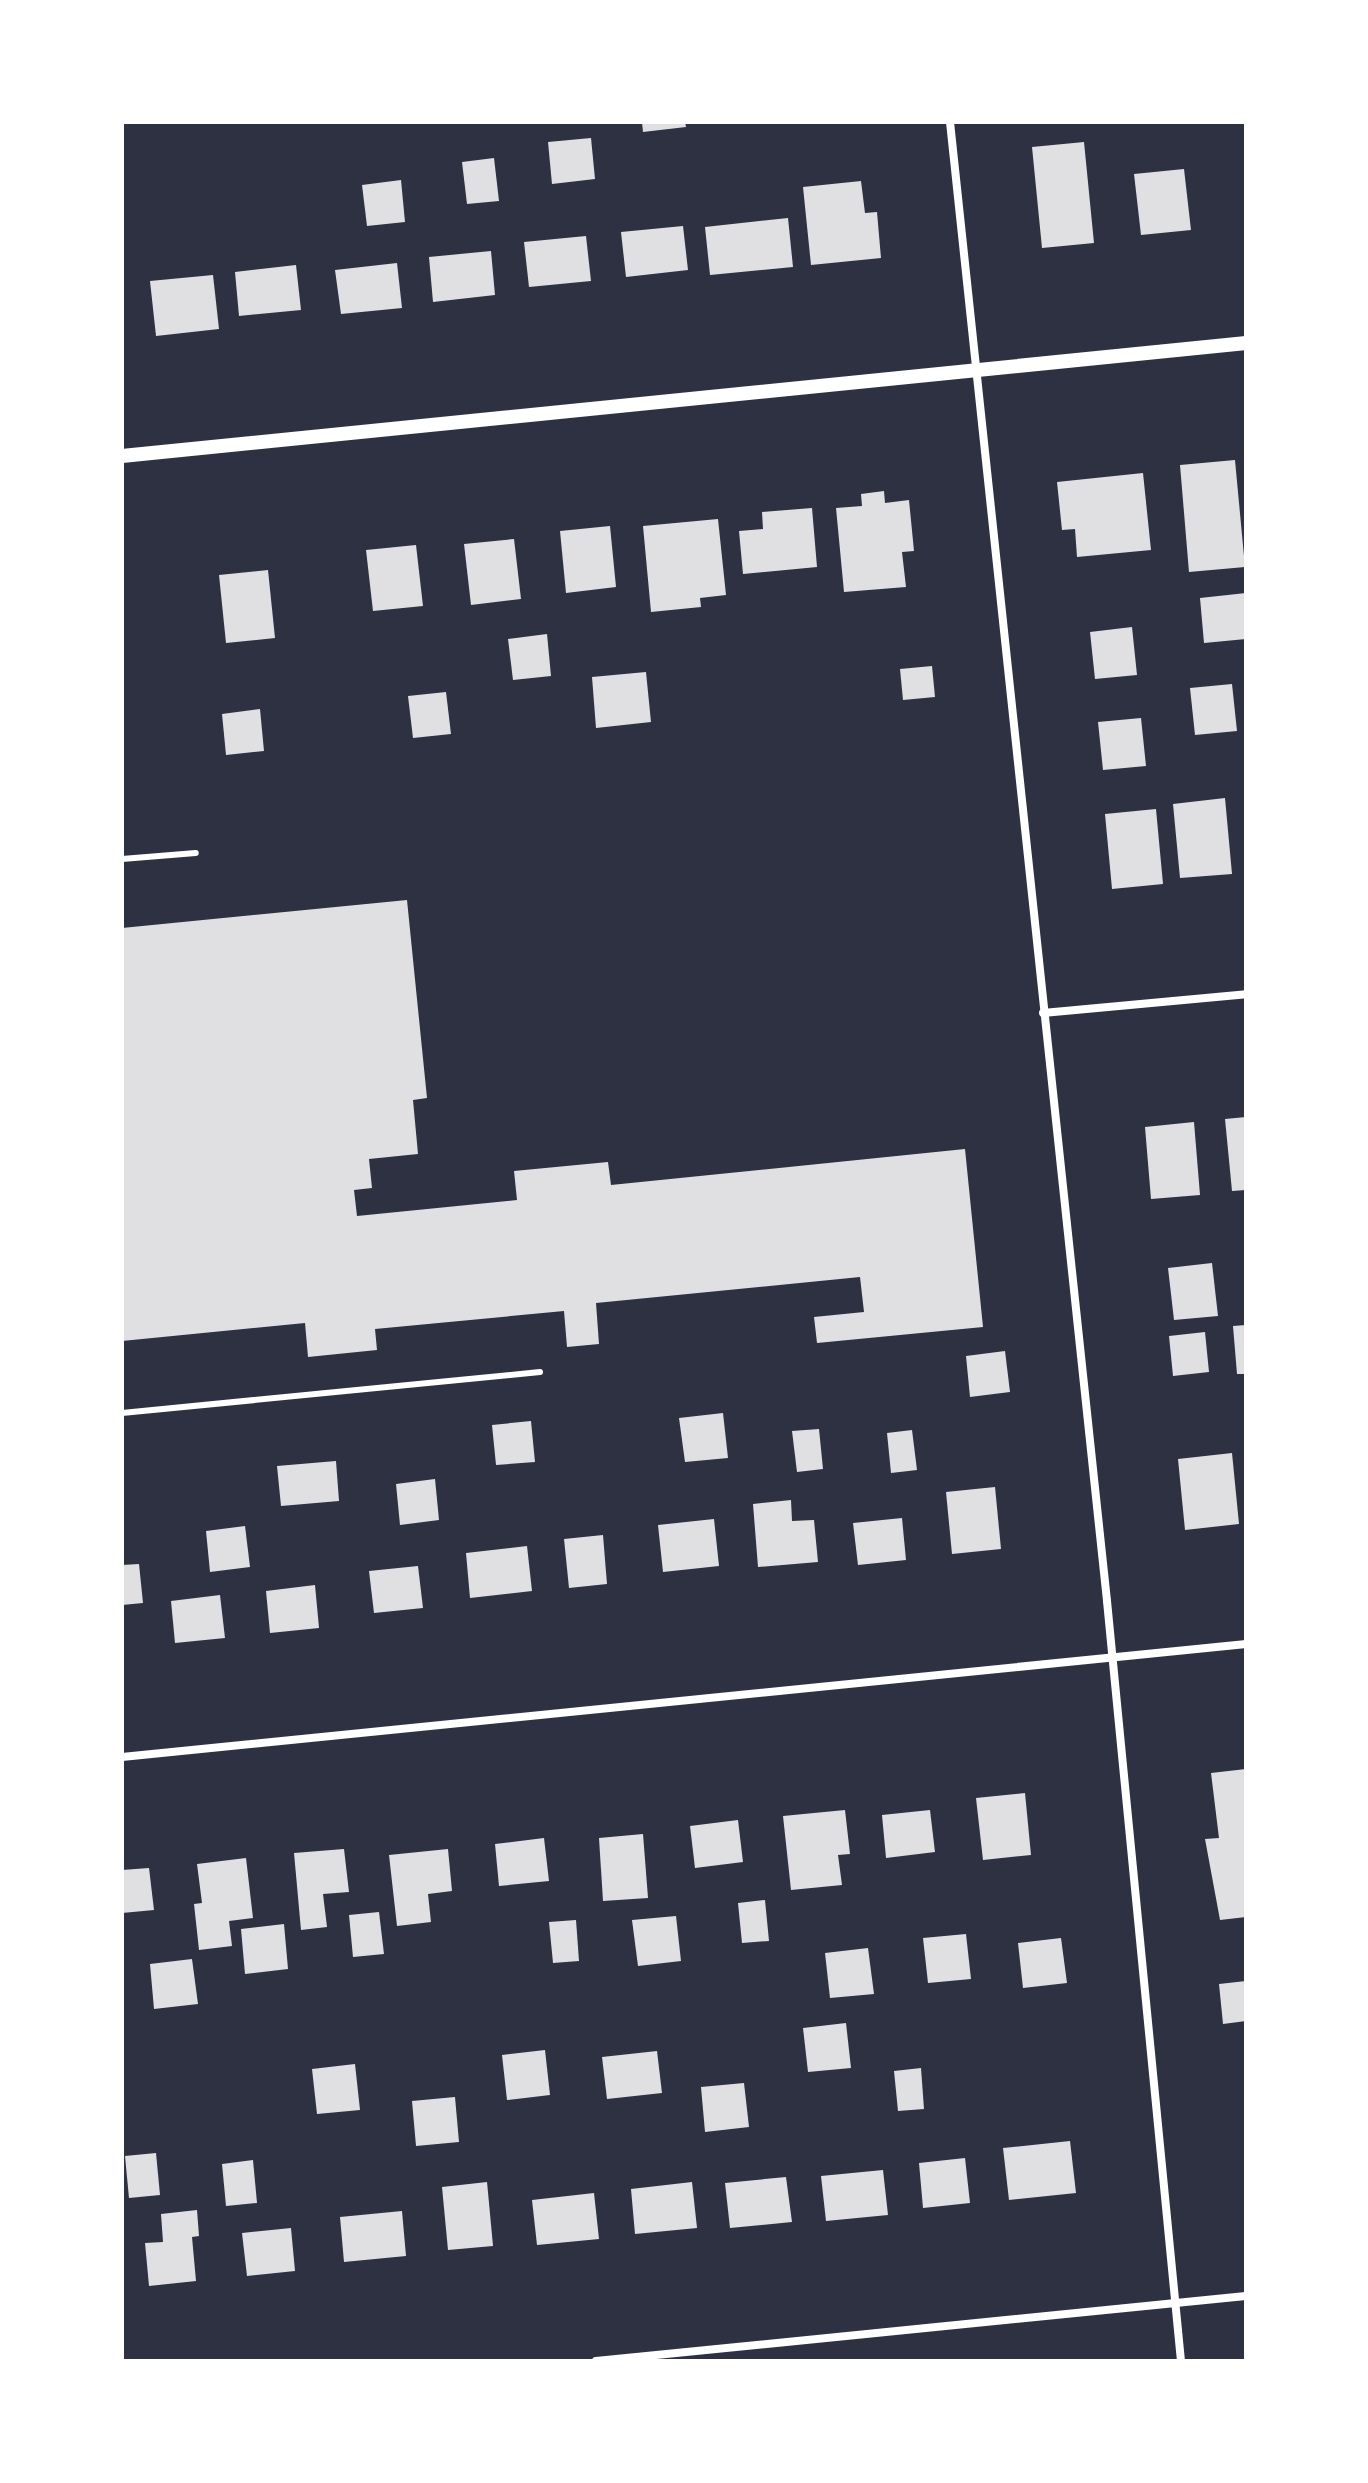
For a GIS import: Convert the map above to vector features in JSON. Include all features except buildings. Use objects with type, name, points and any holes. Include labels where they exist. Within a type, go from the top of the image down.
[{"type":"street","points":[[950,122],[1112,1658],[1181,2361]]},
{"type":"street","points":[[122,456],[1246,343]]},
{"type":"street","points":[[1043,1013],[1246,994]]},
{"type":"street","points":[[122,1757],[1246,1644]]},
{"type":"street","points":[[596,2361],[1246,2296]]},
{"type":"lane","points":[[122,859],[196,853]]},
{"type":"lane","points":[[122,1413],[540,1372]]}]
